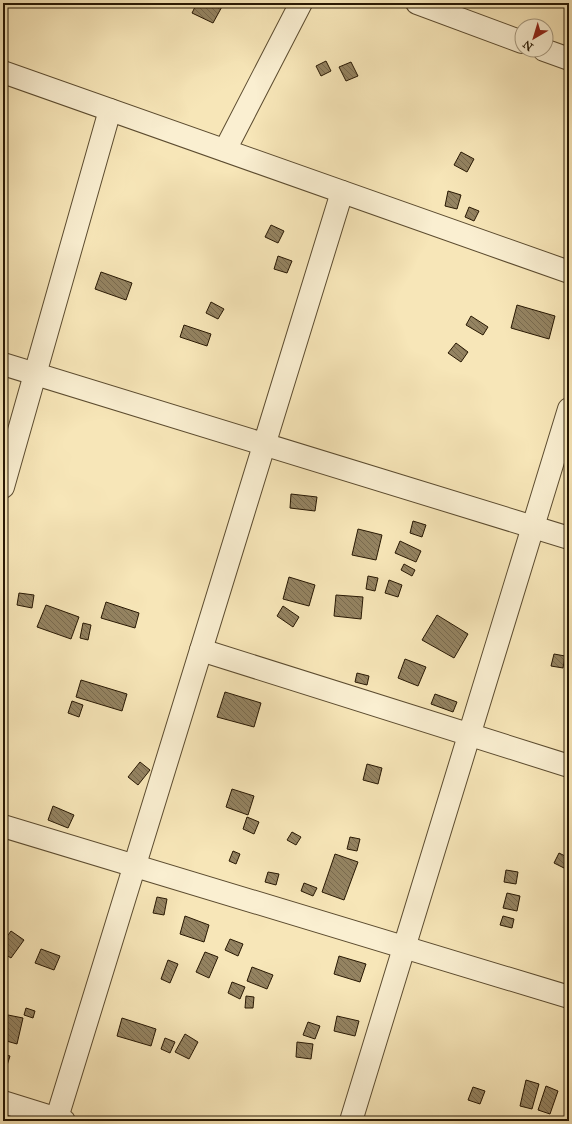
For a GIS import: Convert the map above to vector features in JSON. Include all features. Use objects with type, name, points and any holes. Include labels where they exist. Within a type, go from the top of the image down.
[{"type":"street","points":[[225,150],[301,3]]},
{"type":"street","points":[[417,3],[514,39]]},
{"type":"street","points":[[554,54],[569,59]]},
{"type":"street","points":[[3,72],[569,272]]},
{"type":"street","points":[[3,487],[110,110]]},
{"type":"street","points":[[3,1102],[59,1120],[134,866],[342,192]]},
{"type":"street","points":[[3,364],[569,538]]},
{"type":"street","points":[[351,1121],[569,409]]},
{"type":"street","points":[[201,650],[569,766]]},
{"type":"street","points":[[3,826],[569,997]]},
{"type":"building","points":[[197,3],[224,3],[213,23],[192,13]]},
{"type":"building","points":[[326,61],[331,71],[321,76],[316,66]]},
{"type":"building","points":[[351,62],[358,76],[346,81],[339,67]]},
{"type":"building","points":[[461,152],[474,159],[467,172],[454,165]]},
{"type":"building","points":[[448,191],[461,195],[457,209],[445,206]]},
{"type":"building","points":[[469,207],[479,211],[474,221],[465,217]]},
{"type":"building","points":[[271,225],[284,231],[278,243],[265,237]]},
{"type":"building","points":[[278,256],[292,261],[287,273],[274,269]]},
{"type":"building","points":[[101,272],[132,283],[126,300],[95,289]]},
{"type":"building","points":[[211,302],[224,309],[218,319],[206,313]]},
{"type":"building","points":[[517,305],[555,316],[549,339],[511,328]]},
{"type":"building","points":[[471,316],[488,327],[483,335],[466,325]]},
{"type":"building","points":[[184,325],[211,334],[207,346],[180,337]]},
{"type":"building","points":[[456,343],[468,352],[461,362],[448,353]]},
{"type":"building","points":[[291,494],[317,497],[315,511],[290,508]]},
{"type":"building","points":[[413,521],[426,525],[422,537],[410,533]]},
{"type":"building","points":[[358,529],[382,535],[376,560],[352,555]]},
{"type":"building","points":[[400,541],[421,551],[416,562],[395,553]]},
{"type":"building","points":[[404,564],[415,570],[412,576],[401,570]]},
{"type":"building","points":[[368,576],[378,578],[375,591],[366,589]]},
{"type":"building","points":[[289,577],[315,585],[309,606],[283,599]]},
{"type":"building","points":[[389,580],[402,585],[398,597],[385,593]]},
{"type":"building","points":[[19,593],[34,595],[32,608],[17,605]]},
{"type":"building","points":[[336,595],[363,597],[361,619],[334,616]]},
{"type":"building","points":[[106,602],[139,613],[135,628],[101,618]]},
{"type":"building","points":[[46,605],[79,617],[71,639],[37,627]]},
{"type":"building","points":[[283,606],[299,617],[293,627],[277,616]]},
{"type":"building","points":[[437,615],[468,634],[454,658],[422,640]]},
{"type":"building","points":[[83,623],[91,625],[88,640],[80,638]]},
{"type":"building","points":[[554,654],[565,656],[563,668],[551,666]]},
{"type":"building","points":[[405,659],[426,667],[418,686],[398,678]]},
{"type":"building","points":[[357,673],[369,676],[367,685],[355,682]]},
{"type":"building","points":[[81,680],[127,694],[122,711],[76,697]]},
{"type":"building","points":[[225,692],[261,703],[254,727],[217,717]]},
{"type":"building","points":[[435,694],[457,702],[453,712],[431,704]]},
{"type":"building","points":[[72,701],[83,705],[79,717],[68,713]]},
{"type":"building","points":[[140,762],[150,770],[138,785],[128,777]]},
{"type":"building","points":[[367,764],[382,768],[378,784],[363,780]]},
{"type":"building","points":[[232,789],[254,796],[248,815],[226,807]]},
{"type":"building","points":[[53,806],[74,815],[68,828],[48,820]]},
{"type":"building","points":[[247,817],[259,822],[254,834],[243,829]]},
{"type":"building","points":[[292,832],[301,837],[296,845],[287,840]]},
{"type":"building","points":[[350,837],[360,839],[357,851],[347,849]]},
{"type":"building","points":[[233,851],[240,854],[236,864],[229,861]]},
{"type":"building","points":[[559,853],[569,858],[564,868],[554,863]]},
{"type":"building","points":[[335,854],[358,862],[344,900],[322,892]]},
{"type":"building","points":[[506,870],[518,872],[516,884],[504,882]]},
{"type":"building","points":[[268,872],[279,874],[276,885],[265,882]]},
{"type":"building","points":[[304,883],[317,888],[313,896],[301,891]]},
{"type":"building","points":[[507,893],[520,896],[517,911],[503,908]]},
{"type":"building","points":[[157,897],[167,899],[164,915],[153,913]]},
{"type":"building","points":[[185,916],[209,925],[204,942],[180,934]]},
{"type":"building","points":[[503,916],[514,919],[512,928],[500,925]]},
{"type":"building","points":[[11,931],[24,940],[11,958],[3,953],[3,942]]},
{"type":"building","points":[[230,939],[243,944],[238,956],[225,950]]},
{"type":"building","points":[[41,949],[60,956],[54,970],[35,963]]},
{"type":"building","points":[[205,952],[218,957],[209,978],[196,972]]},
{"type":"building","points":[[339,956],[366,964],[360,982],[334,974]]},
{"type":"building","points":[[168,960],[178,964],[170,983],[161,979]]},
{"type":"building","points":[[252,967],[273,975],[267,989],[247,981]]},
{"type":"building","points":[[232,982],[245,987],[240,999],[228,993]]},
{"type":"building","points":[[246,996],[254,997],[253,1008],[245,1008]]},
{"type":"building","points":[[26,1008],[35,1011],[33,1018],[24,1015]]},
{"type":"building","points":[[3,1014],[23,1018],[17,1044],[3,1040]]},
{"type":"building","points":[[337,1016],[359,1021],[355,1036],[334,1031]]},
{"type":"building","points":[[122,1018],[156,1029],[151,1046],[117,1036]]},
{"type":"building","points":[[308,1022],[320,1026],[315,1039],[303,1035]]},
{"type":"building","points":[[185,1034],[198,1042],[189,1059],[175,1052]]},
{"type":"building","points":[[165,1038],[175,1042],[170,1053],[161,1049]]},
{"type":"building","points":[[297,1042],[313,1044],[311,1059],[296,1057]]},
{"type":"building","points":[[3,1054],[10,1056],[4,1075],[3,1074]]},
{"type":"building","points":[[526,1080],[539,1084],[532,1109],[520,1106]]},
{"type":"building","points":[[546,1086],[558,1091],[550,1114],[538,1110]]},
{"type":"building","points":[[473,1087],[485,1091],[480,1104],[468,1100]]}]
